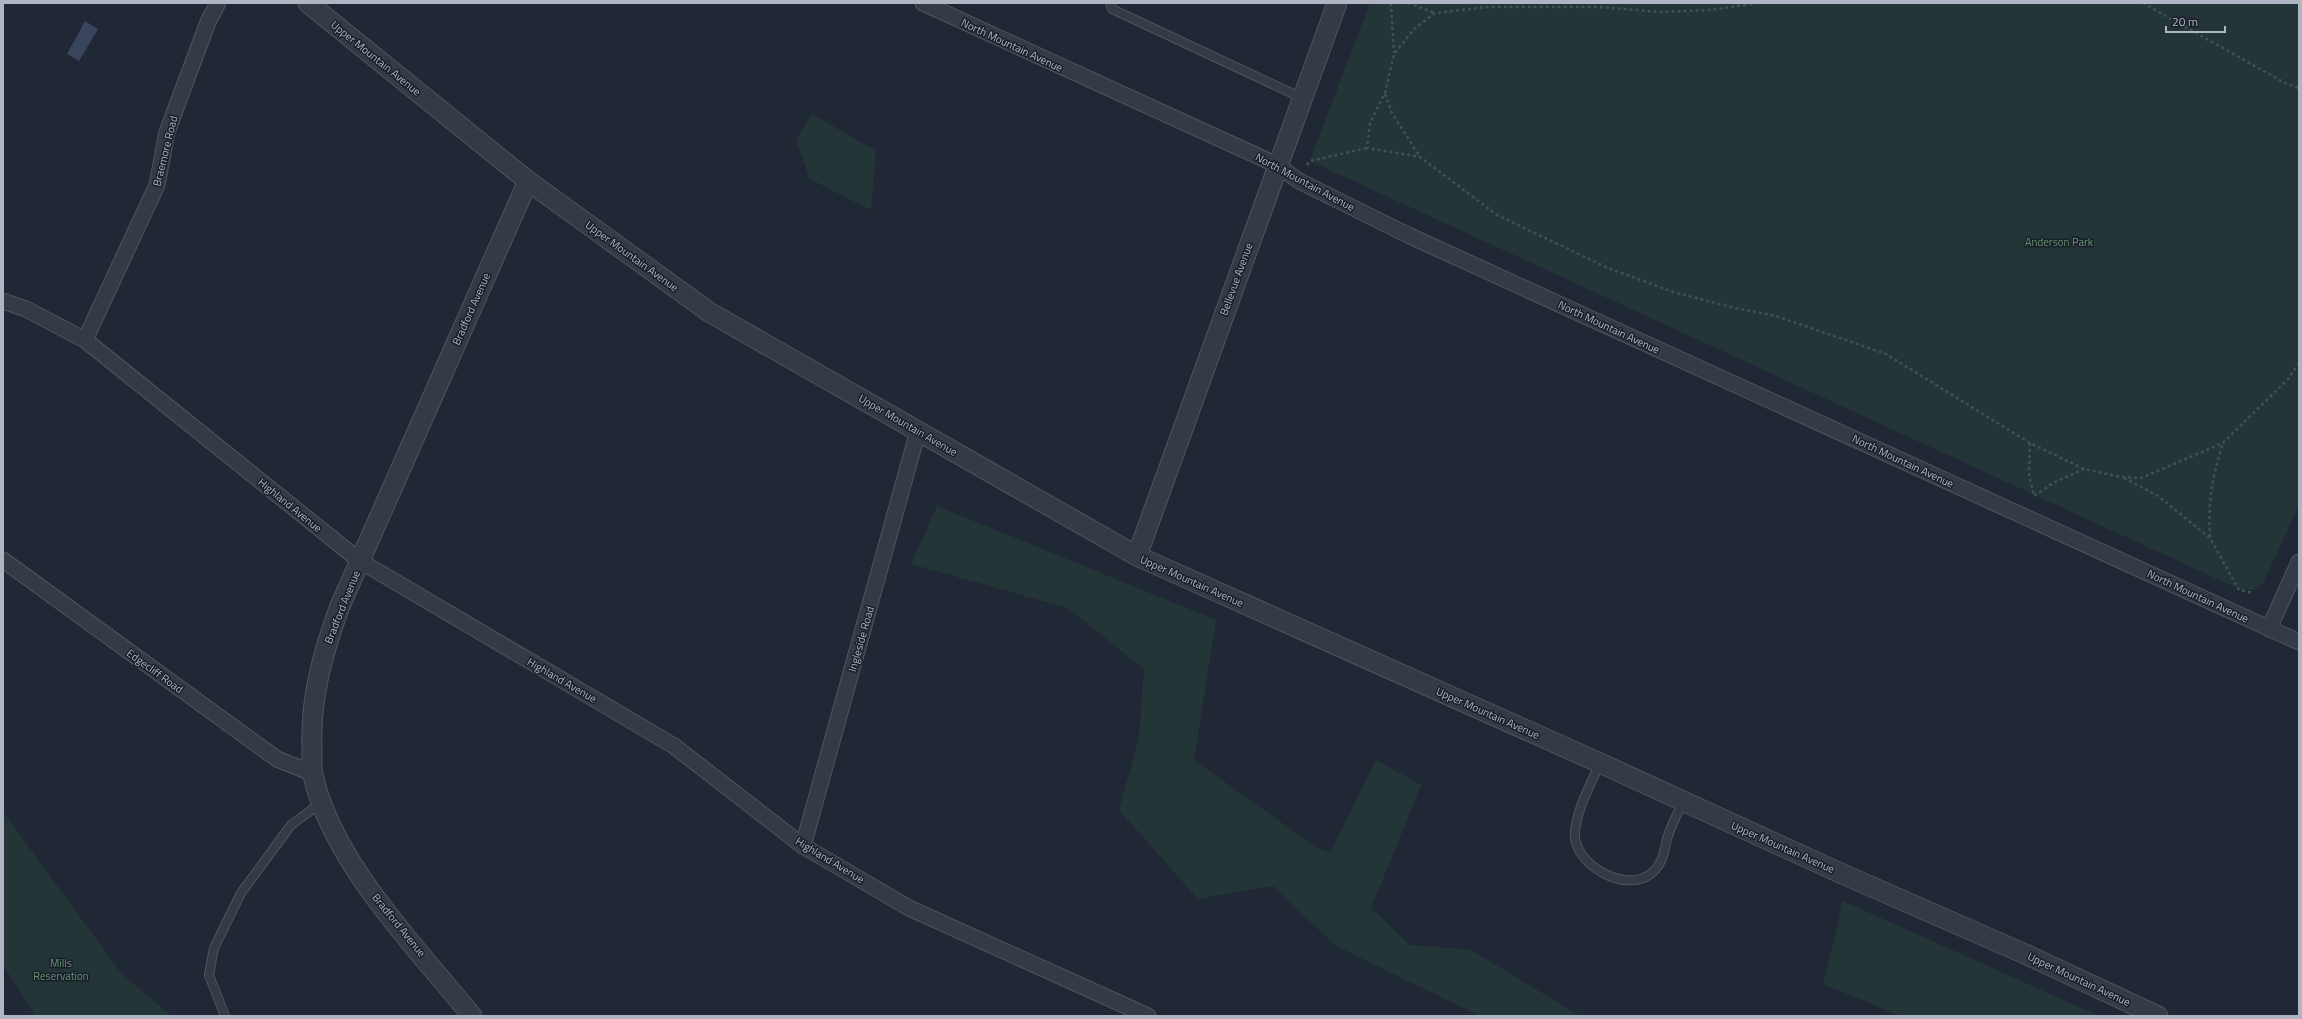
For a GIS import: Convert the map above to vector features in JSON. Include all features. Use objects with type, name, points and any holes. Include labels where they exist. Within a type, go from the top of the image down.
[{"type":"street","name":"Braemore Road","points":[[85,340],[157,185],[167,132],[208,22],[218,3]]},
{"type":"street","name":"Upper Mountain Avenue","points":[[308,3],[528,181],[709,312],[1137,556],[2025,954],[2158,1016]]},
{"type":"street","name":"North Mountain Avenue","points":[[923,3],[1277,166],[1299,182],[1410,236],[2299,642]]},
{"type":"street","name":"Bellevue Avenue","points":[[1137,556],[1337,3]]},
{"type":"street","name":"Bradford Avenue","points":[[472,1016],[358,874],[339,843],[321,804],[312,774],[311,737],[318,674],[329,636],[360,561],[528,181]]},
{"type":"street","name":"Highland Avenue","points":[[3,301],[26,308],[85,340],[360,561],[674,746],[803,846],[910,908],[1148,1016]]},
{"type":"street","name":"Ingleside Road","points":[[803,846],[918,431]]},
{"type":"street","name":"Edgecliff Road","points":[[3,560],[277,759],[312,774]]},
{"type":"street","points":[[2269,629],[2299,562]]},
{"type":"lane","points":[[1110,3],[1112,10],[1302,98]]},
{"type":"lane","points":[[1600,763],[1578,816],[1574,833],[1578,845],[1587,860],[1615,879],[1631,881],[1644,878],[1654,871],[1663,858],[1669,834],[1683,802]]},
{"type":"lane","points":[[225,1016],[209,975],[214,948],[241,893],[291,825],[321,804]]},
{"type":"path","points":[[1367,148],[1370,123],[1385,93],[1394,54],[1391,3]]},
{"type":"path","points":[[1408,3],[1435,13],[1487,7],[1599,7],[1661,12],[1710,10],[1758,3]]},
{"type":"path","points":[[2143,3],[2285,83],[2299,88]]},
{"type":"path","points":[[1394,54],[1415,28],[1435,13]]},
{"type":"path","points":[[1385,93],[1392,113],[1420,157],[1496,215],[1608,268],[1673,292],[1731,307],[1776,316],[1886,354],[2030,443],[2084,469],[2121,477],[2141,478],[2223,443],[2288,379],[2299,363]]},
{"type":"path","points":[[1299,182],[1310,161],[1367,148],[1420,157]]},
{"type":"path","points":[[2030,443],[2029,474],[2034,496],[2053,483],[2084,469]]},
{"type":"path","points":[[2210,538],[2208,506],[2212,480],[2223,443]]},
{"type":"path","points":[[2121,477],[2158,496],[2210,538],[2239,590],[2253,593]]},
{"type":"green space","name":"Anderson Park","points":[[1370,3],[2299,3],[2299,505],[2263,583],[2254,590],[2241,590],[1310,161]]},
{"type":"green space","points":[[812,114],[876,151],[871,210],[810,179],[796,140]]},
{"type":"green space","points":[[937,506],[1216,620],[1194,760],[1320,850],[1330,853],[1376,760],[1421,785],[1371,908],[1410,945],[1471,950],[1580,1016],[1480,1016],[1336,946],[1273,886],[1198,899],[1119,810],[1139,738],[1144,669],[1068,608],[911,564]]},
{"type":"green space","name":"Mills Reservation","points":[[3,812],[121,973],[171,1016],[36,1016],[3,965]]},
{"type":"green space","points":[[1843,901],[2099,1016],[1901,1016],[1823,984]]},
{"type":"water","points":[[85,21],[98,29],[79,61],[67,54]]}]
